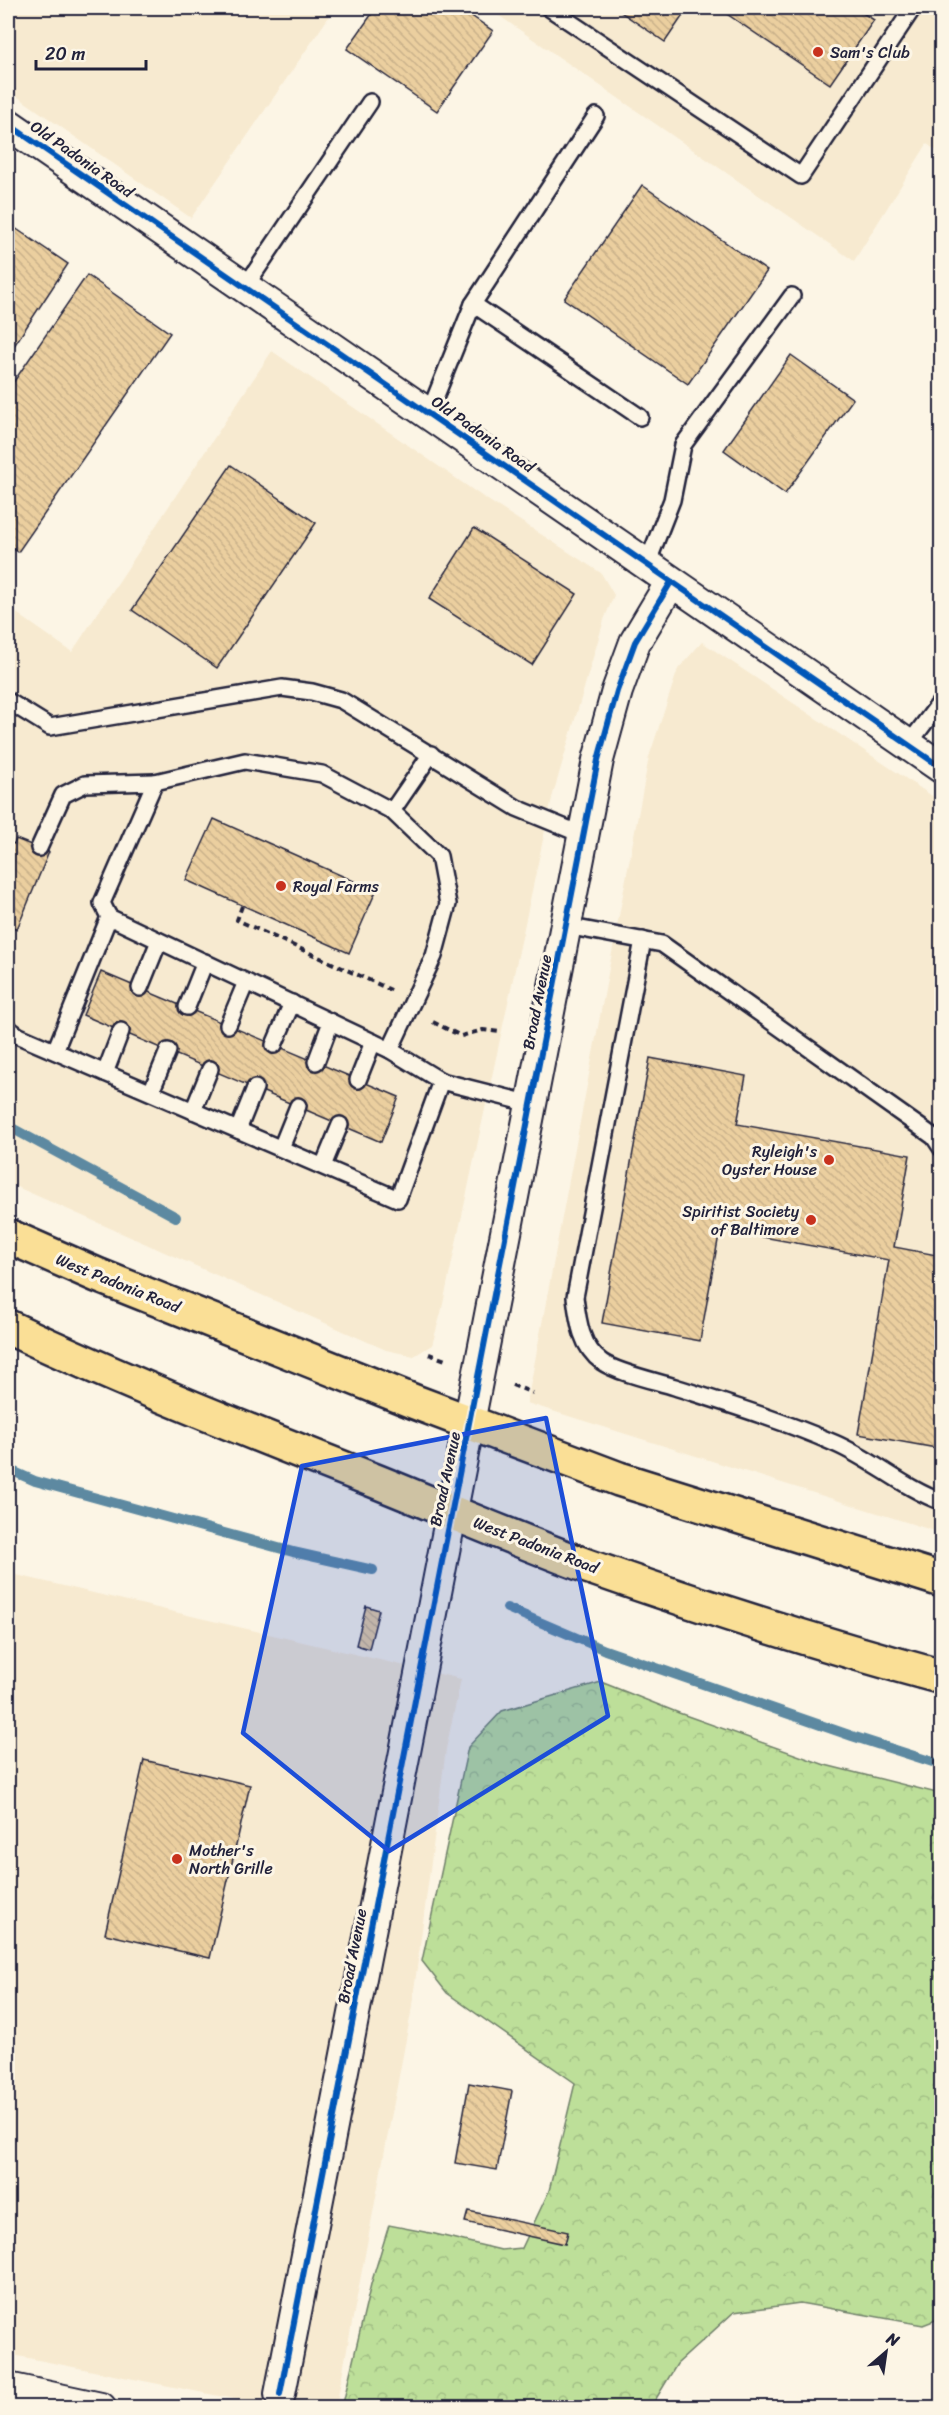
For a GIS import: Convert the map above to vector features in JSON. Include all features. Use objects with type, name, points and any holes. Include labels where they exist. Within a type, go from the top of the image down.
[{"type":"main road","name":"West Padonia Road","points":[[8,1236],[97,1275],[470,1424],[619,1479],[942,1580]]},
{"type":"main road","name":"West Padonia Road","points":[[8,1327],[65,1354],[224,1420],[585,1565],[732,1616],[863,1656],[942,1677]]},
{"type":"street","name":"Old Padonia Road","points":[[8,124],[942,768]]},
{"type":"street","name":"Broad Avenue","points":[[280,2394],[598,760],[617,690],[635,642],[671,582]]},
{"type":"street","points":[[8,2388],[101,2408]]},
{"type":"lane","points":[[549,8],[801,176],[913,8]]},
{"type":"lane","points":[[245,287],[370,102]]},
{"type":"lane","points":[[429,413],[473,304],[596,116]]},
{"type":"lane","points":[[647,564],[672,500],[683,445],[792,296]]},
{"type":"lane","points":[[473,304],[640,417]]},
{"type":"lane","points":[[8,701],[50,727],[282,688],[341,700],[517,808],[583,835]]},
{"type":"lane","points":[[908,745],[942,700]]},
{"type":"lane","points":[[392,812],[431,754]]},
{"type":"lane","points":[[39,848],[63,795],[85,784],[154,782],[246,761],[322,774],[392,812],[440,856],[448,904],[434,956],[390,1050]]},
{"type":"lane","points":[[154,782],[102,903],[109,917],[374,1042],[441,1081],[532,1104]]},
{"type":"lane","points":[[55,1051],[109,917]]},
{"type":"lane","points":[[566,926],[662,944],[934,1137],[942,1149]]},
{"type":"lane","points":[[643,940],[575,1297],[579,1326],[588,1347],[603,1363],[836,1444],[921,1494],[942,1502]]},
{"type":"lane","points":[[140,988],[159,941]]},
{"type":"lane","points":[[187,1007],[205,962]]},
{"type":"lane","points":[[228,1026],[246,982]]},
{"type":"lane","points":[[274,1045],[292,1003]]},
{"type":"lane","points":[[316,1062],[331,1022]]},
{"type":"lane","points":[[8,1028],[19,1036],[398,1199],[441,1081]]},
{"type":"lane","points":[[105,1073],[121,1031]]},
{"type":"lane","points":[[358,1080],[374,1042]]},
{"type":"lane","points":[[151,1092],[168,1052]]},
{"type":"lane","points":[[193,1111],[210,1070]]},
{"type":"lane","points":[[238,1130],[255,1088]]},
{"type":"lane","points":[[281,1149],[298,1106]]},
{"type":"lane","points":[[323,1166],[340,1125]]},
{"type":"path","points":[[242,906],[237,920],[385,986],[428,1020],[461,1036],[483,1030],[500,1032]]},
{"type":"highlighted area","points":[[546,1418],[608,1716],[389,1851],[243,1733],[302,1466]]},
{"type":"shaded area","points":[[8,8],[335,8],[191,218],[8,90]]},
{"type":"shaded area","points":[[488,8],[941,8],[941,154],[927,144],[854,261]]},
{"type":"shaded area","points":[[272,351],[483,497],[601,573],[614,595],[604,620],[552,798],[441,1313],[432,1345],[414,1356],[386,1350],[8,1183],[8,607],[72,652]]},
{"type":"shaded area","points":[[702,642],[941,802],[941,1533],[527,1403],[649,757],[678,669]]},
{"type":"shaded area","points":[[8,1573],[461,1679],[446,1749],[411,2013],[336,2407],[274,2407],[8,2354]]},
{"type":"green space","points":[[601,1682],[679,1713],[825,1765],[941,1794],[941,2318],[923,2325],[800,2303],[734,2312],[677,2364],[651,2407],[342,2408],[371,2284],[389,2225],[501,2250],[522,2248],[549,2191],[575,2083],[447,1993],[422,1961],[468,1747],[502,1711]]},
{"type":"building","points":[[376,8],[460,8],[493,31],[437,111],[347,49]]},
{"type":"building","points":[[615,8],[688,8],[665,42]]},
{"type":"building","name":"Sam's Club","points":[[718,8],[855,8],[874,20],[830,84]]},
{"type":"building","points":[[642,185],[767,271],[688,384],[564,299]]},
{"type":"building","points":[[15,228],[68,264],[8,355],[8,239]]},
{"type":"building","points":[[87,275],[170,333],[18,552],[8,545],[8,390]]},
{"type":"building","points":[[791,355],[853,399],[785,494],[724,450]]},
{"type":"building","points":[[231,465],[316,523],[217,668],[132,610]]},
{"type":"building","points":[[474,528],[577,594],[532,665],[429,599]]},
{"type":"building","name":"Royal Farms","points":[[214,819],[376,891],[349,953],[186,880]]},
{"type":"building","points":[[16,839],[49,852],[17,929],[8,925],[8,841],[14,844]]},
{"type":"building","points":[[101,972],[399,1097],[381,1142],[83,1015]]},
{"type":"building","points":[[650,1058],[746,1076],[737,1124],[910,1155],[894,1247],[942,1256],[942,1449],[858,1434],[889,1260],[720,1229],[700,1341],[602,1323]]},
{"type":"building","points":[[366,1606],[379,1610],[369,1649],[356,1645]]},
{"type":"building","name":"Mother's North Grille","points":[[144,1760],[250,1785],[210,1958],[105,1934]]},
{"type":"building","points":[[469,2083],[512,2091],[497,2170],[455,2163]]},
{"type":"building","points":[[468,2211],[568,2232],[565,2244],[465,2222]]},
{"type":"waterway","points":[[8,1126],[176,1217]]},
{"type":"waterway","points":[[8,1469],[35,1481],[293,1552],[373,1570]]},
{"type":"waterway","points":[[507,1608],[605,1650],[942,1765]]},
{"type":"cycle path","points":[[8,124],[942,768]]},
{"type":"cycle path","points":[[280,2394],[598,760],[617,691],[635,642],[671,582]]},
{"type":"place","name":"Sam's Club","points":[[818,52]]},
{"type":"place","name":"Royal Farms","points":[[281,886]]},
{"type":"place","name":"Ryleigh's Oyster House","points":[[829,1160]]},
{"type":"place","name":"Spiritist Society of Baltimore","points":[[811,1220]]},
{"type":"place","name":"Mother's North Grille","points":[[177,1859]]}]
